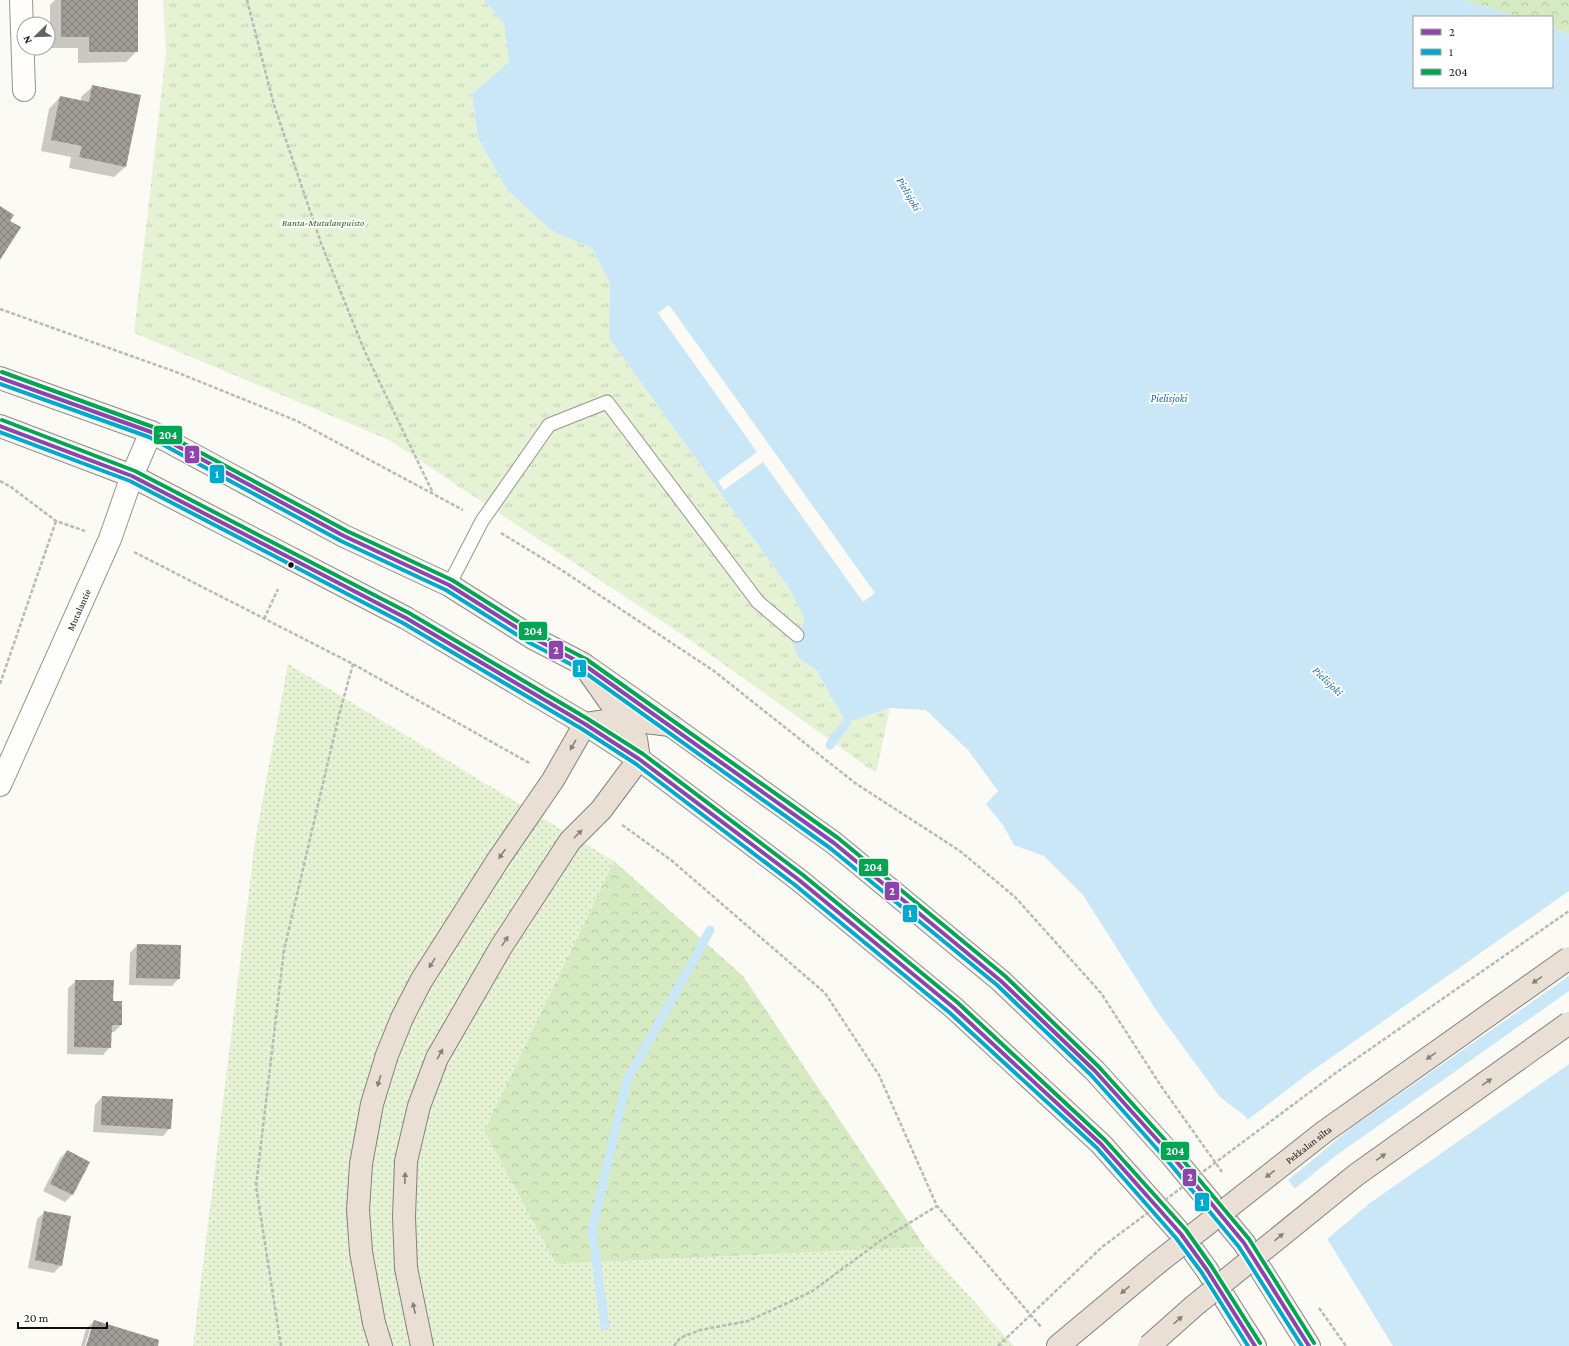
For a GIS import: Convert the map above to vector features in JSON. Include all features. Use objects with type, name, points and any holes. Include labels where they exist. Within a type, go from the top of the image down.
[{"type":"highway","points":[[422,1346],[406,1268],[404,1217],[406,1162],[419,1106],[437,1058],[501,947],[570,842],[601,810],[639,759],[636,738],[583,664]]},
{"type":"highway","points":[[381,1346],[374,1323],[361,1252],[358,1210],[361,1164],[372,1104],[387,1055],[402,1018],[421,981],[498,860],[553,780],[585,724],[621,719],[670,725]]},
{"type":"highway","name":"Pekkalan silta","points":[[1058,1346],[1155,1265],[1324,1132],[1569,958]]},
{"type":"highway","points":[[1149,1346],[1194,1306],[1356,1175],[1569,1023]]},
{"type":"main road","points":[[0,378],[151,432],[344,536],[449,586],[534,638],[583,664],[834,843],[1001,981],[1095,1071],[1172,1156],[1244,1243],[1309,1346]]},
{"type":"main road","points":[[0,426],[132,476],[406,618],[585,724],[639,759],[799,880],[954,1008],[1101,1144],[1181,1234],[1255,1346]]},
{"type":"street","points":[[21,0],[24,90]]},
{"type":"street","name":"Mutalantie","points":[[0,785],[110,539],[132,476],[151,432]]},
{"type":"lane","points":[[449,586],[482,521],[549,425],[607,402],[758,602],[798,635]]},
{"type":"path","points":[[0,309],[176,372],[297,421],[433,494],[365,352],[321,243],[274,105],[247,0]]},
{"type":"path","points":[[0,481],[12,486],[56,521],[110,539],[353,664],[529,763],[553,780]]},
{"type":"path","points":[[0,684],[56,521]]},
{"type":"path","points":[[560,569],[714,670],[855,783],[960,851],[1015,897],[1100,993],[1162,1086],[1226,1177]]},
{"type":"path","points":[[264,619],[278,589]]},
{"type":"path","points":[[281,1346],[256,1186],[284,950],[338,716],[353,664]]},
{"type":"path","points":[[601,810],[671,860],[825,993],[879,1075],[937,1206],[1042,1328]]},
{"type":"path","points":[[998,1346],[1102,1246],[1337,1072],[1569,910]]},
{"type":"path","points":[[674,1346],[680,1338],[700,1330],[748,1321],[811,1292],[880,1242],[937,1206]]},
{"type":"path","points":[[1318,1307],[1346,1346]]},
{"type":"green space","name":"Ranta-Mutalanpuisto","points":[[163,0],[484,0],[504,24],[509,62],[472,94],[478,138],[508,191],[552,231],[592,248],[610,283],[609,338],[789,588],[805,620],[797,635],[799,659],[816,669],[846,723],[890,708],[876,773],[690,640],[389,440],[134,333],[166,52]]},
{"type":"green space","points":[[1464,0],[1569,0],[1569,34],[1553,28],[1553,16],[1515,16]]},
{"type":"green space","points":[[288,664],[614,861],[484,1131],[556,1264],[925,1247],[1014,1346],[193,1346],[255,841]]},
{"type":"green space","points":[[614,861],[743,976],[925,1247],[556,1264],[484,1131]]},
{"type":"water","name":"Pielisjoki","points":[[484,0],[1464,0],[1515,16],[1413,16],[1413,88],[1553,88],[1553,28],[1569,34],[1569,1346],[1393,1346],[1315,1219],[1245,1116],[1220,1097],[1158,1013],[1083,895],[1044,856],[1014,845],[1003,825],[986,804],[998,791],[968,750],[926,710],[890,708],[846,723],[816,669],[799,659],[792,642],[805,620],[789,588],[609,338],[610,283],[592,248],[552,231],[508,191],[478,138],[472,94],[509,62],[504,24]]},
{"type":"pier","points":[[669,305],[875,593],[863,602],[763,462],[724,490],[718,481],[757,452],[658,313]]},
{"type":"pier","points":[[1569,891],[1569,976],[1351,1128],[1287,1181],[1246,1121],[1309,1073]]},
{"type":"pier","points":[[1569,991],[1569,1064],[1370,1203],[1326,1240],[1293,1190],[1334,1157]]},
{"type":"building","points":[[61,0],[138,0],[138,52],[89,52],[89,37],[61,37]]},
{"type":"building","points":[[92,85],[141,95],[126,167],[79,157],[82,146],[51,140],[60,96],[89,102]]},
{"type":"building","points":[[0,206],[14,215],[10,221],[21,227],[0,260]]},
{"type":"building","points":[[137,944],[181,945],[180,979],[136,978]]},
{"type":"building","points":[[75,980],[114,980],[113,1001],[122,1001],[122,1025],[112,1025],[111,1048],[74,1047]]},
{"type":"building","points":[[102,1096],[173,1099],[171,1129],[101,1125]]},
{"type":"building","points":[[67,1150],[90,1162],[73,1195],[50,1184]]},
{"type":"building","points":[[44,1211],[71,1216],[62,1266],[35,1260]]},
{"type":"building","points":[[94,1320],[159,1340],[158,1346],[86,1346]]},
{"type":"waterway","points":[[830,745],[846,723]]},
{"type":"waterway","points":[[605,1326],[592,1230],[627,1080],[710,930]]},
{"type":"transit line","name":"204","points":[[2,372],[153,427],[347,531],[452,580],[536,633],[586,659],[838,838],[1005,976],[1099,1067],[1176,1152],[1249,1239],[1314,1343]]},
{"type":"transit line","name":"2","points":[[0,378],[151,432],[344,536],[449,585],[533,638],[583,664],[834,843],[1001,981],[1095,1071],[1172,1156],[1244,1243],[1309,1346]]},
{"type":"transit line","name":"1","points":[[0,384],[149,437],[341,541],[446,590],[530,643],[580,669],[830,848],[997,985],[1091,1075],[1167,1160],[1239,1247],[1302,1346]]},
{"type":"transit line","name":"204","points":[[2,420],[135,471],[409,613],[588,719],[643,754],[803,875],[958,1003],[1105,1140],[1186,1230],[1212,1267],[1260,1343]]},
{"type":"transit line","name":"2","points":[[0,426],[132,476],[406,618],[585,724],[639,759],[799,880],[954,1008],[1101,1144],[1181,1234],[1207,1270],[1255,1346]]},
{"type":"transit line","name":"1","points":[[0,432],[130,481],[403,623],[582,729],[636,764],[795,885],[950,1013],[1097,1148],[1176,1238],[1202,1273],[1248,1346]]}]
